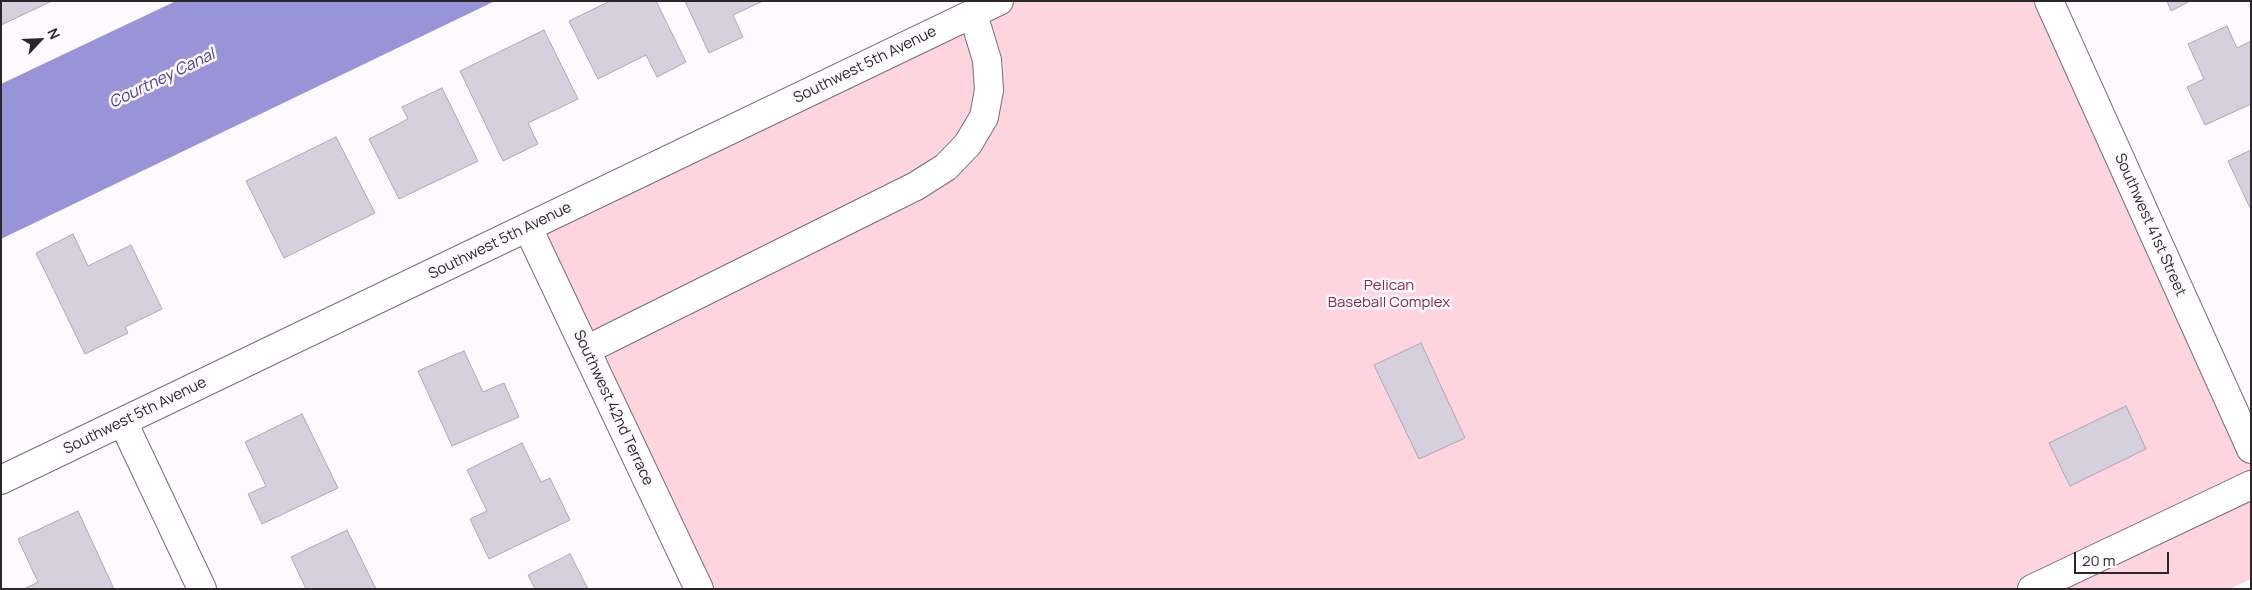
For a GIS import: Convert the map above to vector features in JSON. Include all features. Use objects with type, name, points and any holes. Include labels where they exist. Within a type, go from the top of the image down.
[{"type":"street","name":"Southwest 5th Avenue","points":[[1,480],[999,1]]},
{"type":"street","name":"Southwest 41st Street","points":[[2049,1],[2251,449]]},
{"type":"street","points":[[586,350],[916,186],[946,167],[968,144],[984,117],[987,99],[987,60],[973,14]]},
{"type":"street","name":"Southwest 42nd Terrace","points":[[528,228],[699,589]]},
{"type":"street","points":[[123,422],[202,589]]},
{"type":"street","points":[[2032,589],[2251,486]]},
{"type":"green space","name":"Pelican Baseball Complex","points":[[999,1],[2048,1],[2251,449],[2251,579],[2229,589],[700,589],[528,228]]},
{"type":"water","name":"Courtney Canal","points":[[176,1],[495,1],[1,239],[1,84]]},
{"type":"building","points":[[1,1],[52,1],[1,25]]},
{"type":"building","points":[[610,1],[656,1],[686,62],[657,77],[646,55],[598,79],[569,21]]},
{"type":"building","points":[[685,1],[763,1],[733,15],[743,37],[709,53]]},
{"type":"building","points":[[2167,1],[2190,1],[2171,11]]},
{"type":"building","points":[[2227,26],[2237,48],[2251,41],[2251,104],[2205,125],[2187,87],[2204,79],[2188,44]]},
{"type":"building","points":[[544,30],[578,99],[528,123],[538,144],[503,161],[460,71]]},
{"type":"building","points":[[442,88],[478,161],[399,199],[369,139],[408,119],[402,107]]},
{"type":"building","points":[[336,137],[375,213],[284,258],[246,181]]},
{"type":"building","points":[[2251,150],[2251,210],[2228,161]]},
{"type":"building","points":[[73,234],[88,266],[131,245],[162,309],[125,327],[128,333],[85,354],[36,253]]},
{"type":"building","points":[[1421,343],[1465,438],[1419,459],[1374,365]]},
{"type":"building","points":[[464,351],[483,392],[504,383],[519,417],[452,446],[418,371]]},
{"type":"building","points":[[2126,406],[2146,449],[2070,486],[2049,443]]},
{"type":"building","points":[[302,414],[338,488],[262,524],[248,494],[266,486],[245,442]]},
{"type":"building","points":[[522,443],[541,482],[550,478],[570,520],[489,559],[470,519],[487,511],[467,470]]},
{"type":"building","points":[[78,511],[114,589],[24,589],[38,582],[18,539]]},
{"type":"building","points":[[347,530],[376,589],[306,589],[291,557]]},
{"type":"building","points":[[570,554],[588,589],[535,589],[528,575]]}]
